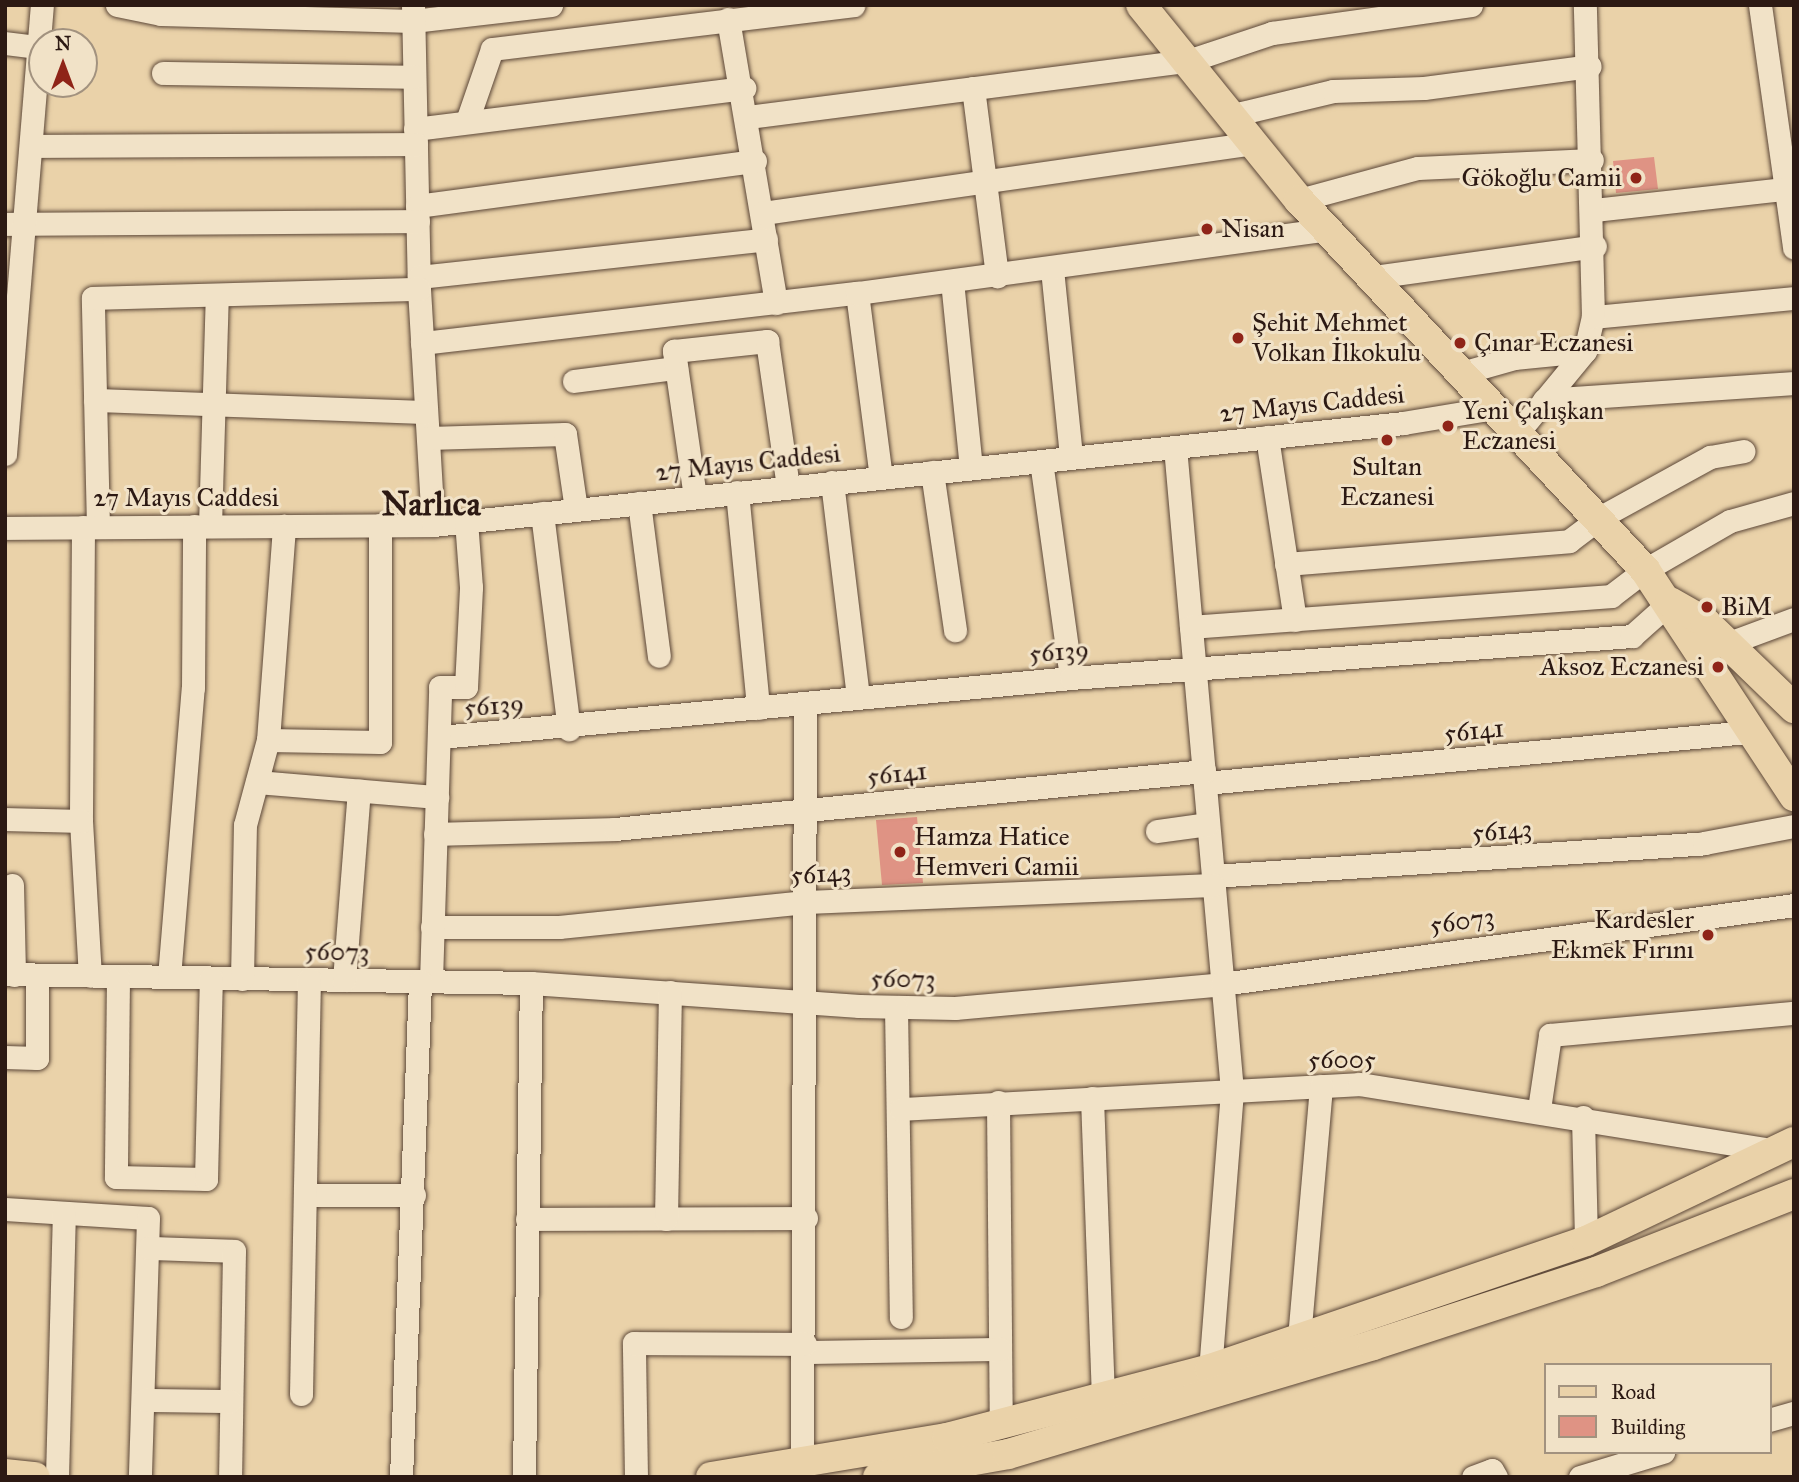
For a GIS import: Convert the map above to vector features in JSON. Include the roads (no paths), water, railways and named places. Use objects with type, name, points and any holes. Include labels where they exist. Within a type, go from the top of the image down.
[{"type":"main road","points":[[1140,5],[1325,230],[1373,277],[1458,374],[1519,431],[1645,570],[1670,602],[1748,732],[1785,785],[1794,820]]},
{"type":"main road","points":[[1670,602],[1705,621],[1766,676],[1794,708]]},
{"type":"main road","points":[[1732,705],[1751,680],[1766,676]]},
{"type":"main road","points":[[711,1477],[1001,1424],[1210,1369],[1586,1241],[1789,1144],[1794,1182]]},
{"type":"main road","points":[[878,1477],[1008,1454],[1373,1345],[1596,1272],[1794,1194]]},
{"type":"main road","points":[[5,1474],[35,1477]]},
{"type":"street","points":[[40,28],[42,5]]},
{"type":"street","points":[[117,5],[162,14],[413,13],[551,5]]},
{"type":"street","points":[[467,121],[492,49],[853,5]]},
{"type":"street","points":[[748,117],[1188,61],[1272,33],[1471,5]]},
{"type":"street","points":[[1519,431],[1585,351],[1593,317],[1595,246],[1590,66],[1585,5]]},
{"type":"street","points":[[1767,6],[1783,90],[1794,248]]},
{"type":"street","points":[[413,13],[419,283],[433,524]]},
{"type":"street","points":[[729,19],[744,88],[776,303]]},
{"type":"street","points":[[5,43],[28,46]]},
{"type":"street","points":[[1233,115],[1333,91],[1424,88],[1590,66]]},
{"type":"street","points":[[163,73],[414,77]]},
{"type":"street","points":[[33,146],[416,136],[467,121],[744,88]]},
{"type":"street","points":[[973,88],[997,275]]},
{"type":"street","points":[[5,454],[16,225],[33,146],[36,98]]},
{"type":"street","points":[[762,214],[986,186],[1255,143]]},
{"type":"street","points":[[1299,200],[1418,168],[1592,160]]},
{"type":"street","points":[[16,225],[418,214],[755,161]]},
{"type":"street","points":[[1594,210],[1789,188]]},
{"type":"street","points":[[422,344],[858,293],[1325,230]]},
{"type":"street","points":[[90,976],[81,821],[95,400],[93,298],[217,295],[419,283],[766,239]]},
{"type":"street","points":[[1373,277],[1595,246]]},
{"type":"street","points":[[1052,268],[1071,457]]},
{"type":"street","points":[[952,281],[971,468]]},
{"type":"street","points":[[858,293],[881,477]]},
{"type":"street","points":[[169,977],[193,688],[202,526],[214,404],[217,295]]},
{"type":"street","points":[[1593,317],[1794,298]]},
{"type":"street","points":[[695,497],[674,351],[767,341],[788,487]]},
{"type":"street","points":[[1458,374],[1514,358],[1585,351]]},
{"type":"street","points":[[574,381],[676,368]]},
{"type":"street","points":[[1544,400],[1794,383]]},
{"type":"street","points":[[95,400],[426,412]]},
{"type":"street","name":"27 Mayıs Caddesi","points":[[5,528],[433,524],[1267,437],[1494,408]]},
{"type":"street","points":[[428,438],[565,434],[576,509]]},
{"type":"street","points":[[1267,437],[1294,620]]},
{"type":"street","points":[[1175,447],[1231,1091],[1210,1369]]},
{"type":"street","points":[[1286,564],[1569,541],[1599,517],[1710,457],[1743,451]]},
{"type":"street","points":[[1041,461],[1071,678]]},
{"type":"street","points":[[932,472],[955,630]]},
{"type":"street","points":[[832,482],[858,697]]},
{"type":"street","points":[[737,492],[758,708]]},
{"type":"street","points":[[639,503],[659,656]]},
{"type":"street","points":[[1191,627],[1612,596],[1645,570],[1730,521],[1794,503]]},
{"type":"street","points":[[542,513],[569,729]]},
{"type":"street","points":[[401,1477],[425,981],[432,927],[440,687],[466,687],[471,587],[466,521]]},
{"type":"street","points":[[268,740],[380,742],[380,525]]},
{"type":"street","points":[[242,979],[245,825],[268,740],[284,526]]},
{"type":"street","name":"56139","points":[[440,737],[569,729],[858,697],[1071,678],[1195,672],[1632,636],[1670,602]]},
{"type":"street","points":[[1728,643],[1794,619]]},
{"type":"street","points":[[803,1462],[807,1002],[805,703]]},
{"type":"street","name":"56141","points":[[435,834],[615,829],[1748,732]]},
{"type":"street","points":[[257,782],[437,797]]},
{"type":"street","points":[[344,980],[359,791]]},
{"type":"street","points":[[5,819],[81,821]]},
{"type":"street","points":[[1157,831],[1208,824]]},
{"type":"street","name":"56143","points":[[432,927],[559,927],[806,902],[1213,881],[1704,843],[1794,826]]},
{"type":"street","points":[[9,974],[12,885]]},
{"type":"street","name":"56073","points":[[9,974],[531,983],[807,1002],[955,1008],[1222,985],[1794,905]]},
{"type":"street","points":[[5,1057],[37,1058],[37,975]]},
{"type":"street","points":[[118,976],[116,1177],[206,1179],[211,978]]},
{"type":"street","points":[[301,1394],[309,979]]},
{"type":"street","points":[[524,1477],[531,983]]},
{"type":"street","points":[[666,1219],[670,992]]},
{"type":"street","points":[[896,1007],[901,1109],[901,1317]]},
{"type":"street","points":[[1539,1109],[1550,1035],[1794,1013]]},
{"type":"street","name":"56005","points":[[901,1109],[1359,1084],[1789,1144]]},
{"type":"street","points":[[1299,1338],[1321,1086]]},
{"type":"street","points":[[1091,1098],[1103,1397]]},
{"type":"street","points":[[998,1102],[1001,1424]]},
{"type":"street","points":[[1583,1117],[1586,1241]]},
{"type":"street","points":[[306,1195],[414,1195]]},
{"type":"street","points":[[5,1209],[148,1218],[140,1477]]},
{"type":"street","points":[[57,1477],[64,1213]]},
{"type":"street","points":[[527,1219],[806,1218]]},
{"type":"street","points":[[149,1248],[234,1251],[230,1477]]},
{"type":"street","points":[[636,1477],[634,1343],[805,1348],[1000,1349]]},
{"type":"street","points":[[144,1401],[230,1401]]},
{"type":"street","points":[[1771,1419],[1794,1413]]},
{"type":"street","points":[[1580,1477],[1656,1454]]},
{"type":"street","points":[[1473,1477],[1492,1470],[1496,1477]]},
{"type":"place","name":"Gökoğlu Camii","points":[[1636,178]]},
{"type":"place","name":"Nisan","points":[[1207,229]]},
{"type":"place","name":"Şehit Mehmet Volkan İlkokulu","points":[[1238,338]]},
{"type":"place","name":"Çınar Eczanesi","points":[[1460,343]]},
{"type":"place","name":"Yeni Çalışkan Eczanesi","points":[[1448,426]]},
{"type":"place","name":"Sultan Eczanesi","points":[[1387,440]]},
{"type":"place","name":"BiM","points":[[1707,607]]},
{"type":"place","name":"Aksoz Eczanesi","points":[[1718,667]]},
{"type":"place","name":"Hamza Hatice Hemveri Camii","points":[[900,852]]},
{"type":"place","name":"Kardesler Ekmek Fırını","points":[[1708,935]]},
{"type":"district","name":"Narlıca","points":[[431,505]]}]
